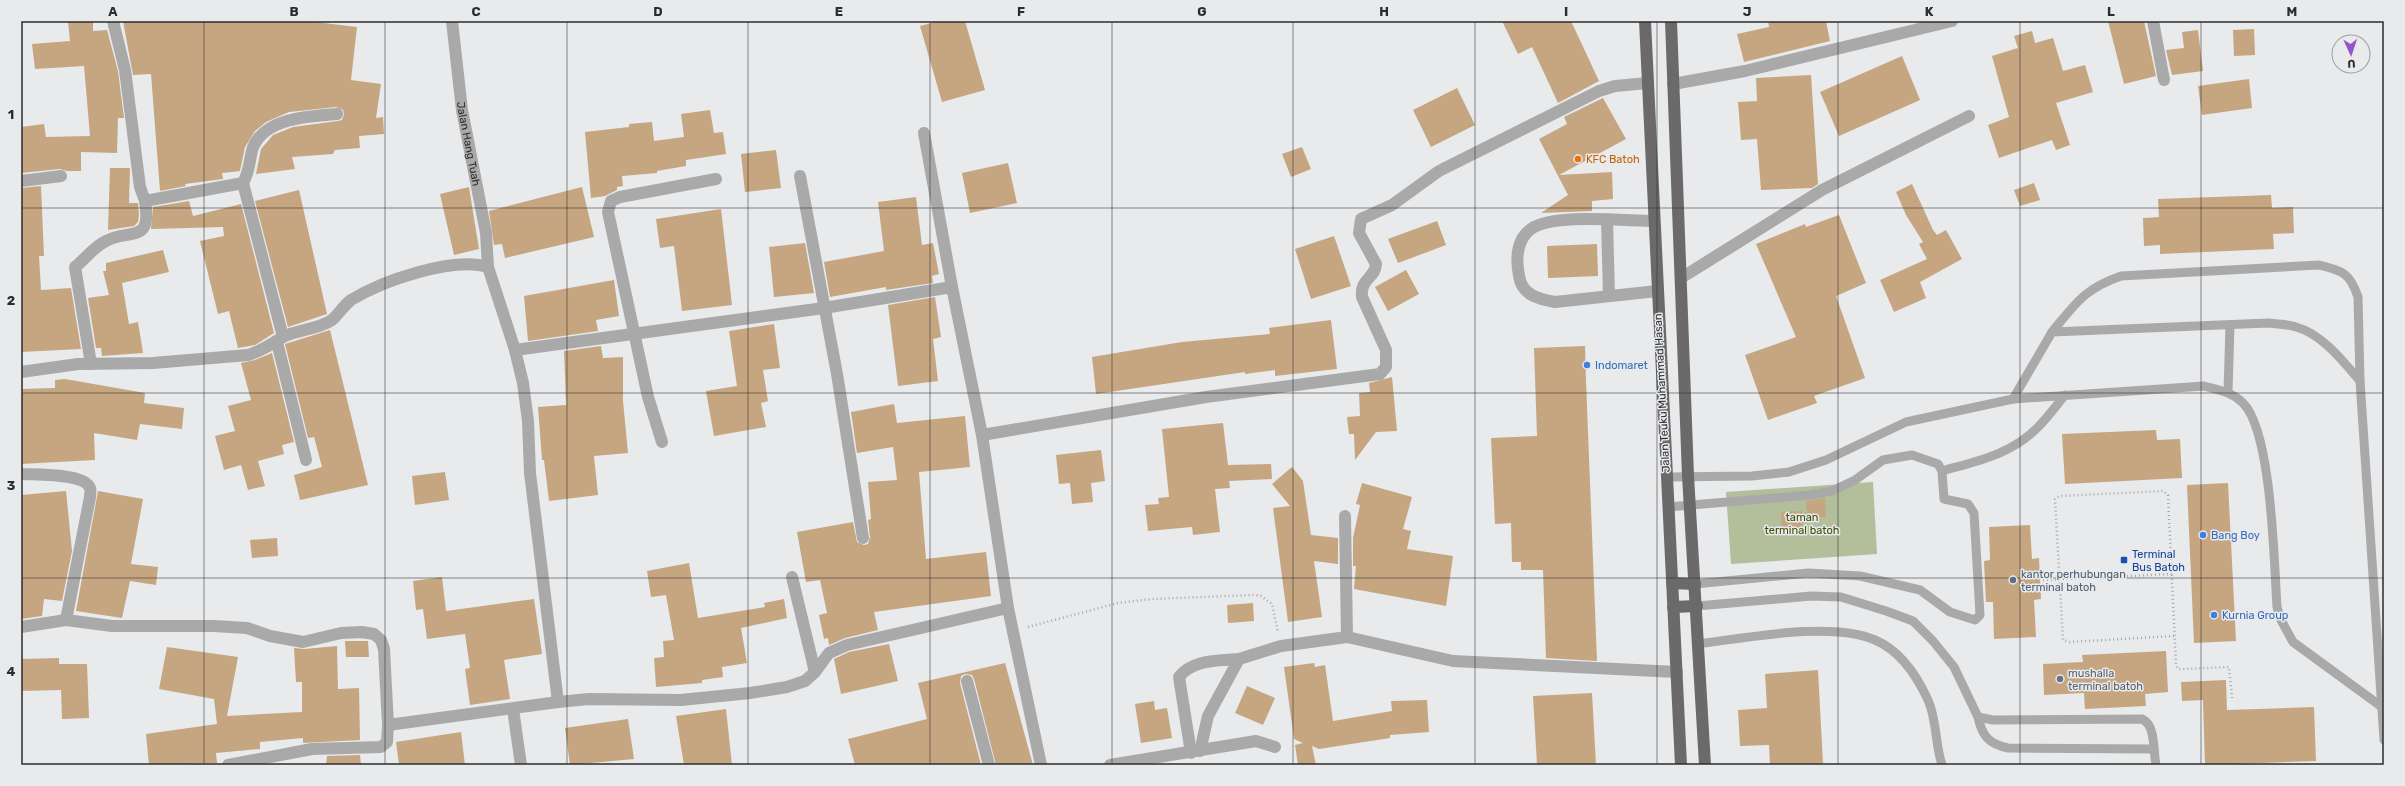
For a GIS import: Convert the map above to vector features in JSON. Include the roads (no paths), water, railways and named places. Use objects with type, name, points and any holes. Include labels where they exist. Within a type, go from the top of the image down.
[{"type":"highway","name":"Jalan Teuku Muhammad Hasan","points":[[1645,21],[1676,644],[1680,765]]},
{"type":"highway","name":"Jalan Teuku Muhammad Hasan","points":[[1671,21],[1688,476],[1697,606],[1697,644],[1705,765]]},
{"type":"highway","points":[[1672,583],[1695,584]]},
{"type":"highway","points":[[1673,607],[1697,606]]},
{"type":"highway","points":[[1676,644],[1697,644]]},
{"type":"street","points":[[91,364],[76,267],[106,240],[136,234],[143,229],[147,220],[145,201],[140,187],[125,70],[113,21]]},
{"type":"street","name":"Jalan Hang Tuah","points":[[452,21],[462,110],[486,233],[488,267],[515,350],[523,383],[528,421],[530,473],[558,702]]},
{"type":"street","points":[[1673,84],[1745,71],[1952,21]]},
{"type":"street","points":[[2153,21],[2164,80]]},
{"type":"street","points":[[982,435],[1206,397],[1380,374],[1386,367],[1386,350],[1362,297],[1361,291],[1365,280],[1374,273],[1376,264],[1359,233],[1361,219],[1392,205],[1439,171],[1599,90],[1615,86],[1648,83]]},
{"type":"street","points":[[306,460],[280,340],[243,183],[251,165],[253,146],[259,137],[266,132],[300,116],[337,114]]},
{"type":"street","points":[[1681,278],[1822,190],[1969,116]]},
{"type":"street","points":[[924,133],[952,287],[982,435],[1008,608],[1041,765]]},
{"type":"street","points":[[21,181],[61,176]]},
{"type":"street","points":[[800,176],[824,308],[838,374],[863,538]]},
{"type":"street","points":[[662,442],[648,397],[636,334],[608,212],[611,201],[620,197],[716,179]]},
{"type":"street","points":[[145,201],[243,183]]},
{"type":"street","points":[[1654,221],[1561,220],[1543,223],[1530,229],[1521,241],[1516,260],[1520,283],[1527,293],[1539,299],[1555,302],[1658,291]]},
{"type":"street","points":[[1607,220],[1609,296]]},
{"type":"street","points":[[21,372],[91,364],[153,363],[248,355],[264,350],[280,340],[332,319],[351,301],[399,278],[462,264],[476,263],[488,267]]},
{"type":"street","points":[[515,350],[824,308],[952,287]]},
{"type":"street","points":[[21,474],[75,477],[84,481],[90,488],[90,497],[66,620]]},
{"type":"street","points":[[1345,516],[1347,637]]},
{"type":"street","points":[[792,577],[815,672]]},
{"type":"street","points":[[388,725],[589,699],[681,700],[750,694],[797,685],[815,672],[829,653],[847,645],[1008,608]]},
{"type":"street","points":[[21,627],[66,620],[112,626],[247,628],[270,636],[303,642],[341,633],[362,632],[374,634],[381,640],[384,649],[388,725],[387,742],[381,747],[312,749],[228,765]]},
{"type":"street","points":[[1195,752],[1179,677],[1186,668],[1204,662],[1239,659],[1281,646],[1347,637],[1454,661],[1677,672]]},
{"type":"street","points":[[1195,752],[1208,716],[1239,659]]},
{"type":"street","points":[[967,681],[989,765]]},
{"type":"street","points":[[513,709],[521,765]]},
{"type":"street","points":[[1110,765],[1130,764],[1256,741],[1275,747]]},
{"type":"lane","points":[[2013,399],[2052,332],[2081,296],[2100,283],[2121,276],[2319,265],[2345,272],[2358,297],[2360,381],[2384,740]]},
{"type":"lane","points":[[2052,332],[2268,322],[2297,327],[2323,342],[2342,360],[2360,381]]},
{"type":"lane","points":[[2228,392],[2230,324]]},
{"type":"lane","points":[[1667,477],[1752,476],[1789,472],[1826,460],[1906,422],[2013,399],[2204,386],[2228,392],[2244,404],[2254,420],[2266,462],[2277,607],[2280,620],[2293,642],[2382,707]]},
{"type":"lane","points":[[1942,471],[1992,457],[2018,444],[2038,427],[2064,395]]},
{"type":"lane","points":[[1668,507],[1810,495],[1832,491],[1855,480],[1883,460],[1912,455],[1934,462],[1942,471],[1944,498],[1968,504],[1974,513],[1980,615],[1975,620],[1950,612],[1920,590],[1860,576],[1808,573],[1695,584]]},
{"type":"lane","points":[[1697,606],[1811,596],[1842,597],[1913,621],[1933,641],[1954,667],[1978,717],[1980,728],[1987,740],[2002,747],[2152,749]]},
{"type":"lane","points":[[1697,644],[1809,632],[1848,632],[1875,640],[1898,655],[1913,671],[1929,702],[1942,765]]},
{"type":"lane","points":[[1978,717],[1993,720],[2142,719],[2149,724],[2152,729],[2152,749],[2156,765]]},
{"type":"place","name":"KFC Batoh","points":[[1578,159]]},
{"type":"place","name":"Indomaret","points":[[1587,365]]},
{"type":"place","name":"Bang Boy","points":[[2203,535]]},
{"type":"place","name":"Terminal Bus Batoh","points":[[2124,560]]},
{"type":"place","name":"kantor perhubungan terminal batoh","points":[[2013,580]]},
{"type":"place","name":"Kurnia Group","points":[[2214,615]]},
{"type":"place","name":"mushalla terminal batoh","points":[[2060,679]]},
{"type":"park label","name":"taman terminal batoh","points":[[1802,523]]}]
